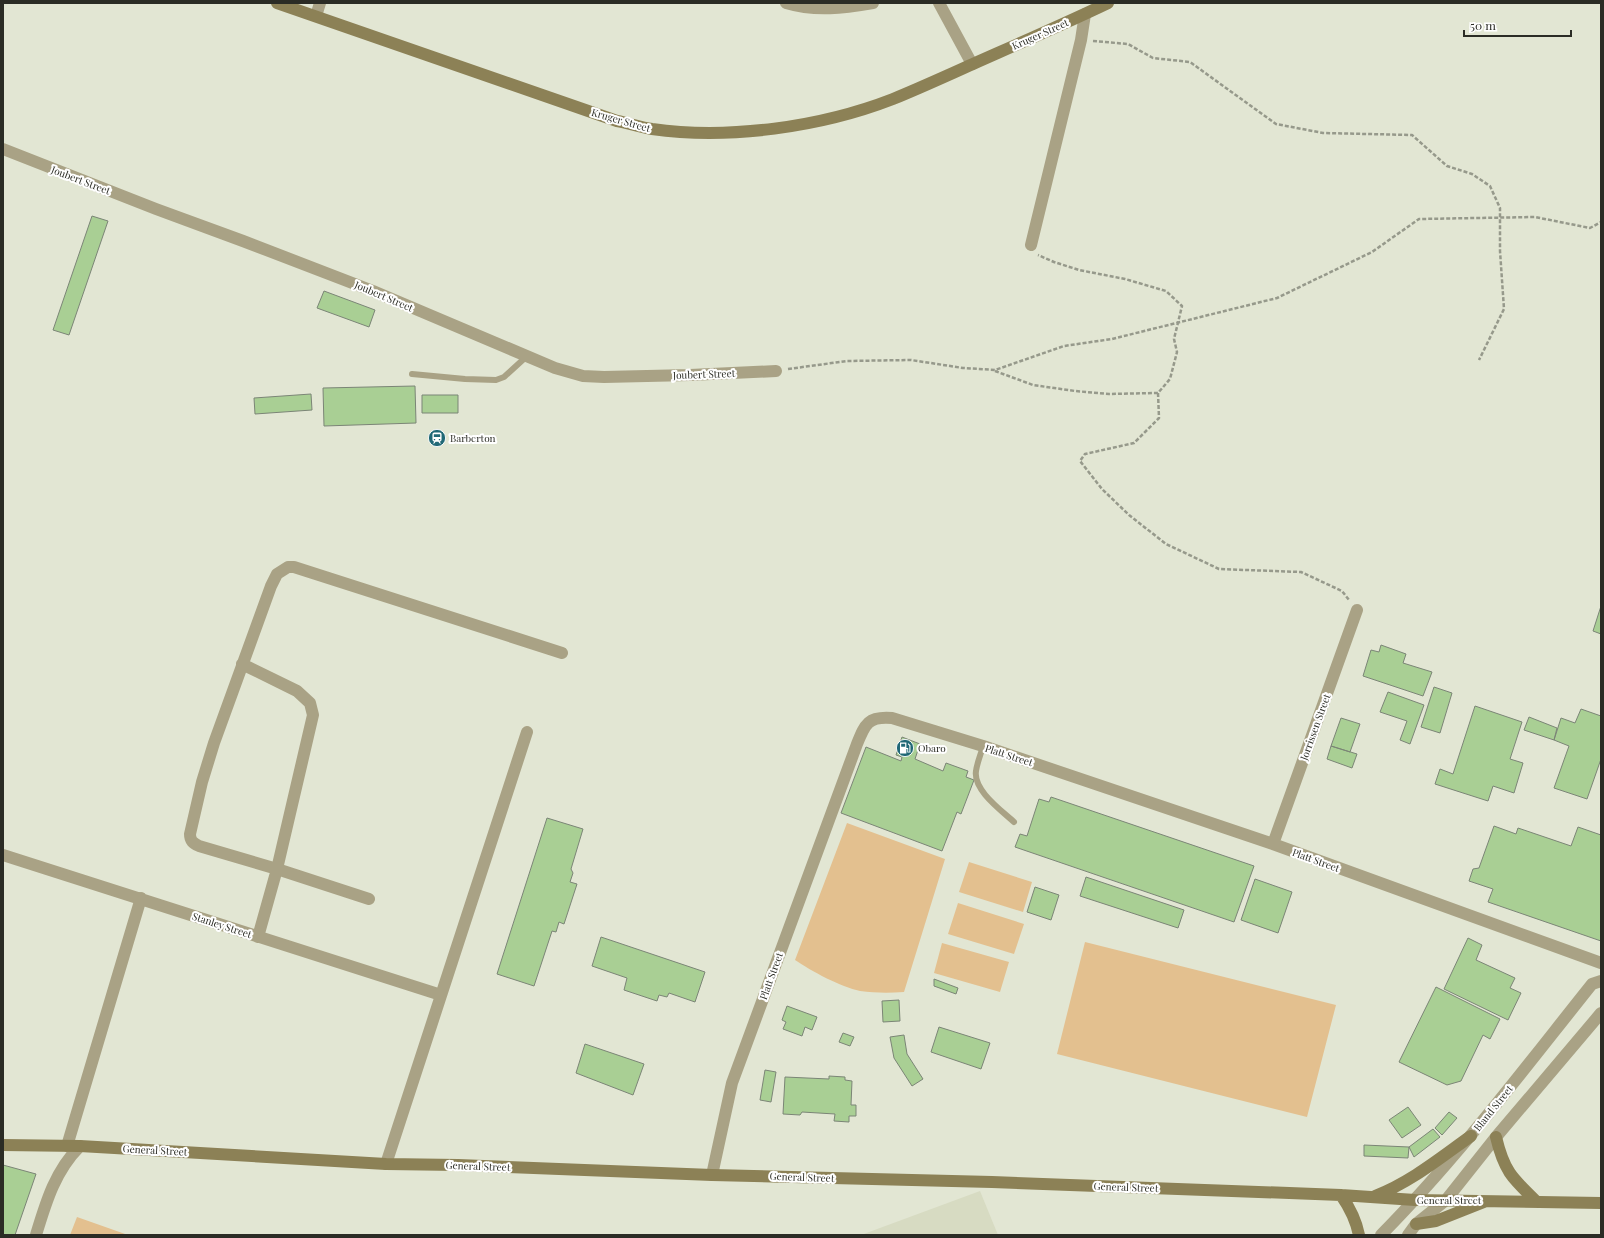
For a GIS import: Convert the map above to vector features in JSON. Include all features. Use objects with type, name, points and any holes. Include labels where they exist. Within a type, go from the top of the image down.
[{"type":"main road","name":"Kruger Street","points":[[277,3],[616,121],[651,129],[683,132],[764,130],[839,116],[892,100],[1108,3]]},
{"type":"main road","points":[[1372,1197],[1389,1191],[1414,1177],[1471,1136]]},
{"type":"main road","points":[[1496,1137],[1501,1157],[1509,1174],[1537,1202]]},
{"type":"main road","name":"General Street","points":[[3,1145],[80,1146],[386,1164],[458,1165],[712,1175],[992,1182],[1341,1195],[1416,1200],[1601,1203]]},
{"type":"main road","points":[[1341,1195],[1351,1210],[1357,1224],[1359,1235]]},
{"type":"main road","points":[[1416,1224],[1436,1221],[1487,1200]]},
{"type":"street","points":[[316,16],[320,3]]},
{"type":"street","points":[[786,3],[797,6],[828,9],[873,3]]},
{"type":"street","points":[[939,3],[972,64]]},
{"type":"street","points":[[1031,245],[1081,40],[1085,14]]},
{"type":"street","name":"Joubert Street","points":[[3,149],[373,291],[555,368],[583,376],[690,375],[776,371]]},
{"type":"street","points":[[369,899],[277,869],[199,846],[190,838],[202,782],[214,743],[271,586],[277,574],[288,567],[294,567],[562,653]]},
{"type":"street","name":"Jorrissen Street","points":[[1274,844],[1358,610]]},
{"type":"street","points":[[242,664],[297,691],[310,703],[313,715],[277,869],[258,937]]},
{"type":"street","name":"Platt Street","points":[[712,1175],[732,1084],[862,731],[868,723],[878,717],[892,718],[983,746],[1274,844],[1601,963]]},
{"type":"street","points":[[386,1164],[527,732]]},
{"type":"street","name":"Stanley Street","points":[[3,855],[141,898],[441,996]]},
{"type":"street","points":[[66,1146],[141,898]]},
{"type":"street","name":"Bland Street","points":[[1381,1235],[1416,1200],[1471,1136],[1592,984],[1601,981]]},
{"type":"street","name":"Bland Street","points":[[1408,1235],[1416,1224],[1446,1200],[1496,1137],[1601,1013]]},
{"type":"street","points":[[36,1235],[48,1196],[59,1173],[70,1156],[80,1146]]},
{"type":"lane","points":[[412,374],[465,379],[496,380],[504,377],[526,357]]},
{"type":"lane","points":[[983,746],[975,777],[979,787],[1014,822]]},
{"type":"path","points":[[1081,40],[1128,44],[1153,58],[1190,62],[1276,124],[1323,133],[1412,135],[1447,166],[1472,174],[1490,186],[1500,208],[1500,251],[1504,309],[1479,360]]},
{"type":"path","points":[[995,370],[1064,346],[1112,340],[1277,298],[1372,252],[1419,219],[1534,217],[1590,228],[1601,222]]},
{"type":"path","points":[[1031,245],[1038,255],[1054,262],[1079,270],[1125,279],[1166,291],[1182,306],[1174,339],[1177,352],[1170,379],[1158,393],[1159,418],[1134,442],[1085,454],[1080,461],[1102,489],[1129,515],[1172,547],[1219,569],[1301,572],[1342,591],[1358,610]]},
{"type":"path","points":[[776,371],[847,361],[911,360],[963,368],[995,370],[1033,385],[1075,391],[1109,394],[1158,393]]},
{"type":"shaded area","points":[[847,823],[945,859],[904,992],[887,993],[852,989],[826,978],[795,960]]},
{"type":"shaded area","points":[[969,862],[1032,882],[1023,912],[959,892]]},
{"type":"shaded area","points":[[958,903],[1024,924],[1014,954],[948,934]]},
{"type":"shaded area","points":[[1085,942],[1336,1005],[1307,1117],[1057,1054]]},
{"type":"shaded area","points":[[942,943],[1009,962],[1000,992],[934,973]]},
{"type":"shaded area","points":[[980,1191],[998,1235],[861,1235]]},
{"type":"shaded area","points":[[77,1217],[128,1235],[70,1235]]},
{"type":"building","points":[[92,216],[108,221],[69,335],[53,330]]},
{"type":"building","points":[[324,291],[375,310],[369,327],[317,308]]},
{"type":"building","points":[[415,386],[416,423],[324,426],[323,388]]},
{"type":"building","points":[[311,394],[312,410],[255,414],[254,398]]},
{"type":"building","points":[[422,395],[458,395],[458,413],[422,413]]},
{"type":"building","points":[[1601,606],[1601,634],[1593,631]]},
{"type":"building","points":[[1381,645],[1406,654],[1403,663],[1432,672],[1423,696],[1363,676],[1371,650],[1379,652]]},
{"type":"building","points":[[1434,687],[1452,693],[1440,733],[1421,727]]},
{"type":"building","points":[[1388,692],[1424,705],[1410,744],[1400,740],[1407,721],[1380,712]]},
{"type":"building","points":[[1475,706],[1522,722],[1510,759],[1523,763],[1514,793],[1493,786],[1488,801],[1435,784],[1440,769],[1453,774]]},
{"type":"building","points":[[1581,709],[1601,716],[1601,759],[1587,799],[1554,788],[1569,746],[1554,740],[1561,718],[1575,723]]},
{"type":"building","points":[[1529,717],[1557,728],[1554,740],[1524,730]]},
{"type":"building","points":[[1341,718],[1360,724],[1350,752],[1331,746]]},
{"type":"building","points":[[902,737],[920,744],[915,759],[943,771],[946,763],[968,771],[966,777],[974,780],[961,814],[957,812],[942,851],[841,813],[866,747],[901,761],[902,757],[896,755]]},
{"type":"building","points":[[1331,746],[1357,754],[1352,768],[1327,759]]},
{"type":"building","points":[[1051,797],[1254,866],[1234,922],[1015,847],[1020,834],[1027,836],[1039,799],[1049,802]]},
{"type":"building","points":[[547,818],[583,829],[571,869],[573,873],[570,882],[577,884],[564,924],[559,922],[556,932],[552,931],[534,986],[497,974]]},
{"type":"building","points":[[1494,826],[1516,834],[1518,828],[1571,846],[1578,827],[1601,835],[1601,941],[1488,902],[1493,889],[1469,881],[1473,869],[1479,868]]},
{"type":"building","points":[[1086,877],[1184,910],[1178,928],[1080,896]]},
{"type":"building","points":[[1255,879],[1292,892],[1278,933],[1241,920]]},
{"type":"building","points":[[1035,887],[1059,895],[1051,920],[1027,912]]},
{"type":"building","points":[[601,937],[705,972],[695,1002],[669,993],[667,997],[659,995],[657,1001],[624,990],[627,978],[592,966]]},
{"type":"building","points":[[1468,938],[1482,945],[1476,960],[1515,978],[1510,988],[1521,993],[1508,1020],[1444,989]]},
{"type":"building","points":[[934,979],[958,988],[956,994],[934,986]]},
{"type":"building","points":[[1436,987],[1500,1019],[1490,1039],[1483,1035],[1461,1081],[1447,1085],[1399,1062]]},
{"type":"building","points":[[899,1000],[900,1021],[883,1022],[882,1001]]},
{"type":"building","points":[[787,1006],[817,1017],[812,1030],[805,1027],[802,1036],[783,1029],[786,1022],[782,1020]]},
{"type":"building","points":[[939,1027],[990,1043],[981,1069],[931,1052]]},
{"type":"building","points":[[843,1033],[854,1037],[850,1046],[839,1042]]},
{"type":"building","points":[[904,1035],[907,1054],[923,1079],[912,1086],[894,1058],[890,1037]]},
{"type":"building","points":[[585,1044],[644,1064],[633,1095],[576,1073]]},
{"type":"building","points":[[765,1070],[776,1072],[771,1102],[760,1100]]},
{"type":"building","points":[[829,1076],[845,1077],[845,1080],[852,1081],[851,1105],[856,1105],[856,1116],[849,1116],[849,1122],[834,1121],[835,1114],[802,1112],[800,1115],[783,1114],[785,1077],[829,1079]]},
{"type":"building","points":[[1408,1107],[1421,1125],[1402,1138],[1389,1120]]},
{"type":"building","points":[[1449,1112],[1457,1118],[1442,1135],[1435,1128]]},
{"type":"building","points":[[1433,1129],[1440,1137],[1414,1157],[1409,1147]]},
{"type":"building","points":[[1364,1145],[1409,1147],[1408,1158],[1364,1156]]},
{"type":"building","points":[[3,1165],[36,1174],[15,1235],[3,1235]]},
{"type":"place","name":"Barberton","points":[[437,438]]},
{"type":"place","name":"Obaro","points":[[905,748]]}]
